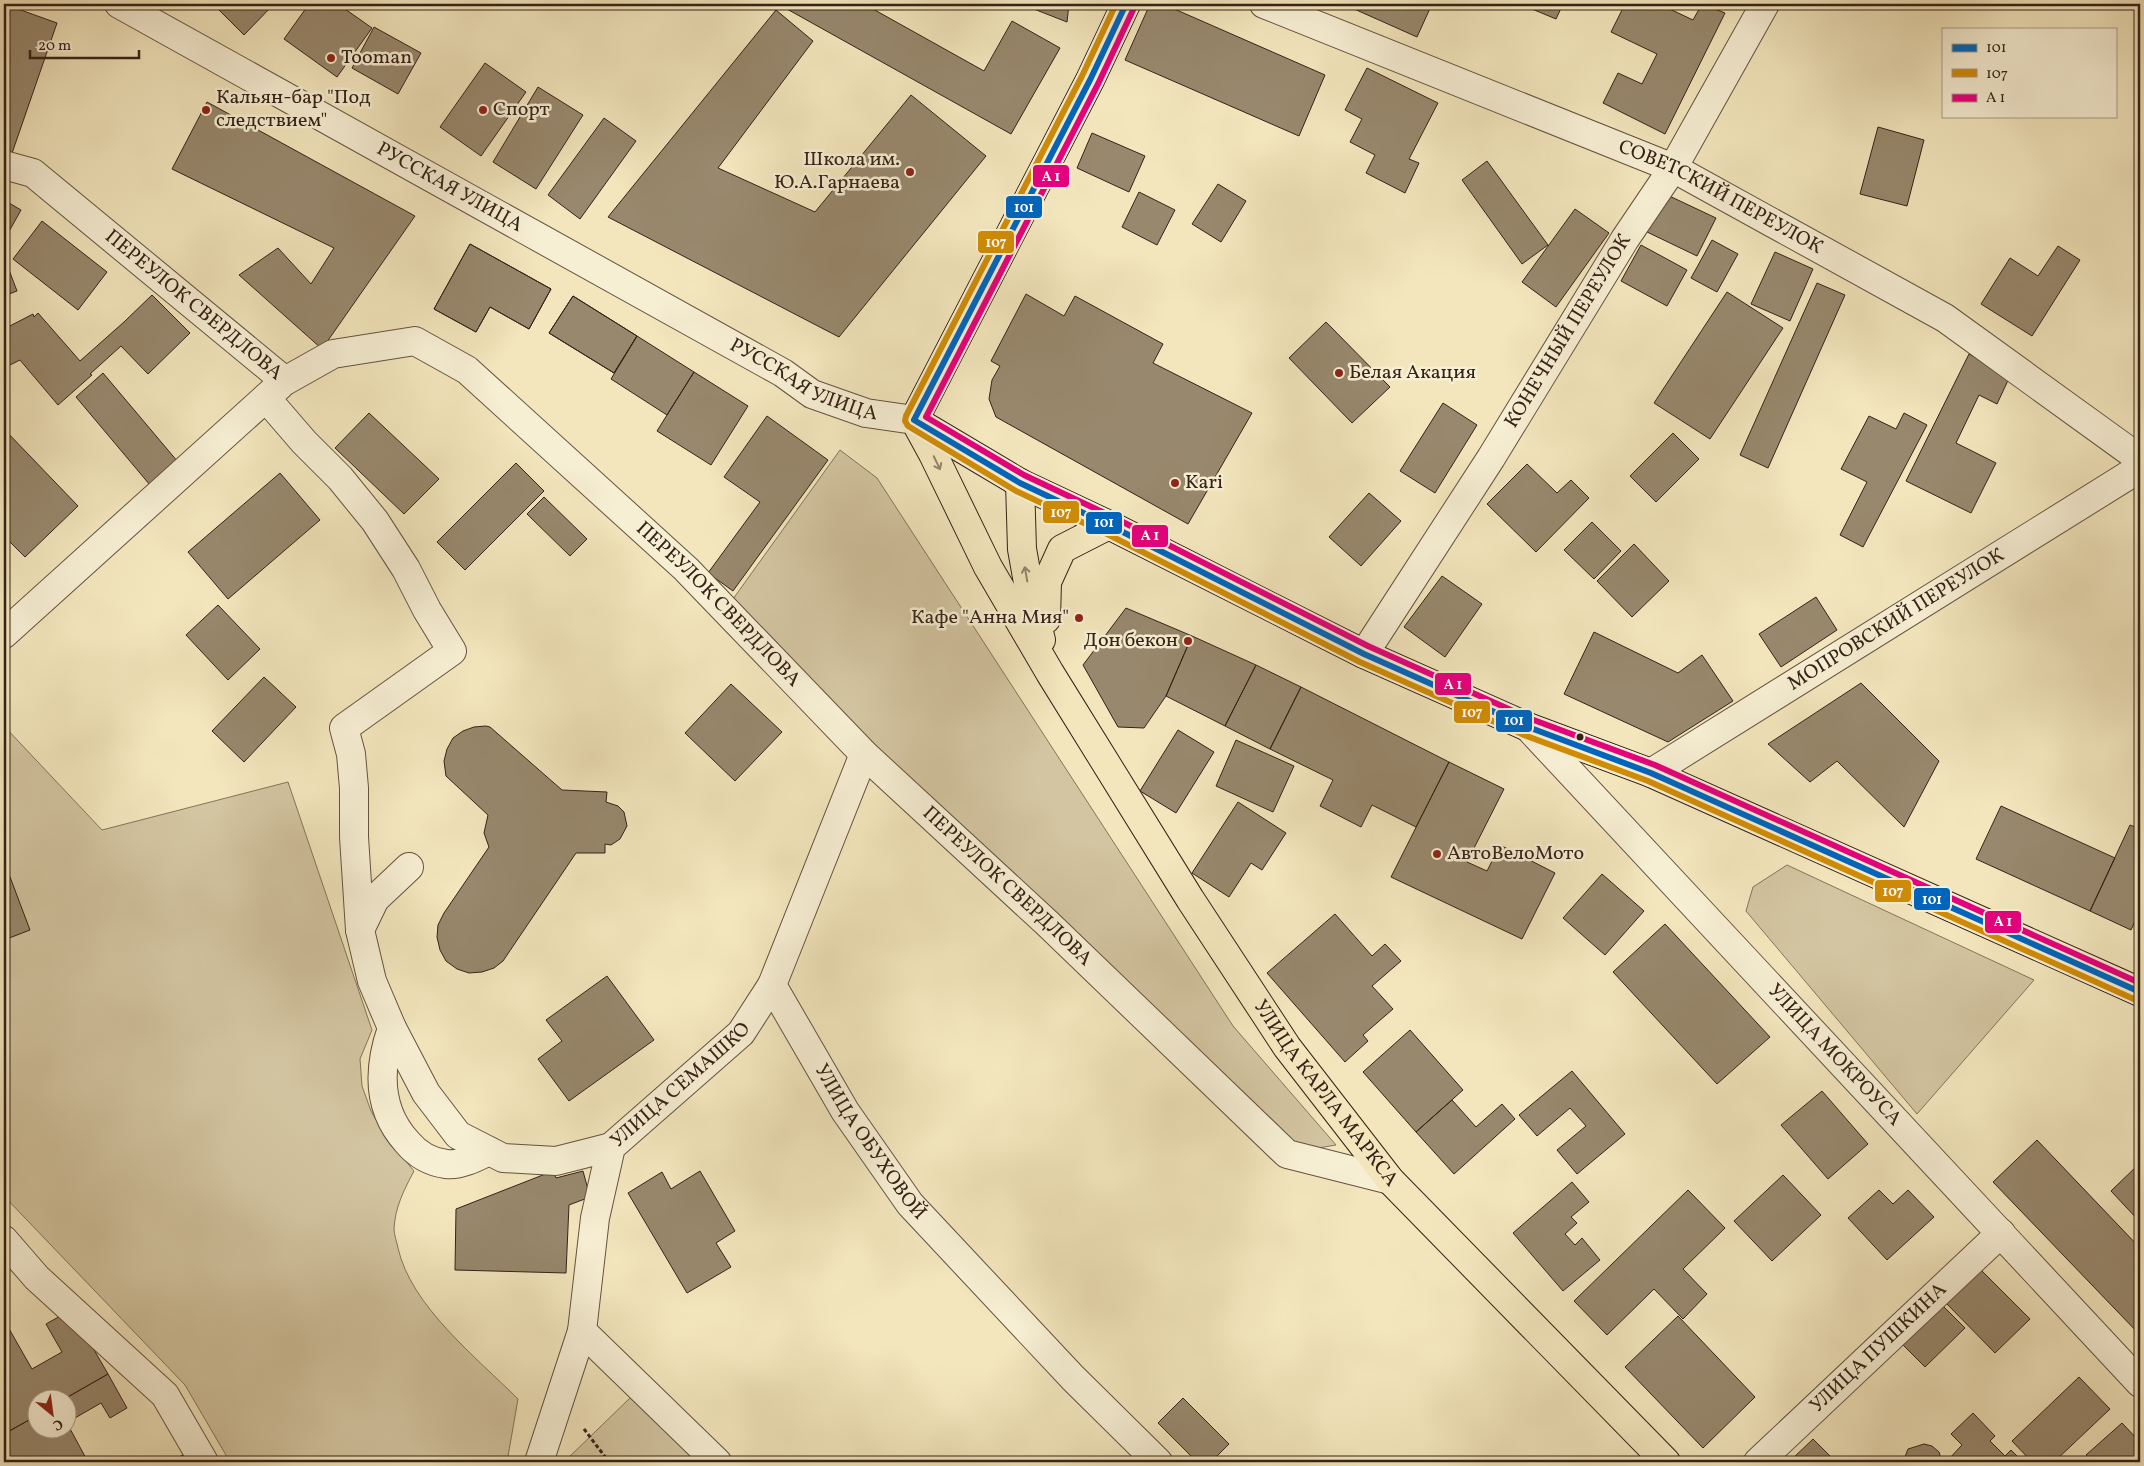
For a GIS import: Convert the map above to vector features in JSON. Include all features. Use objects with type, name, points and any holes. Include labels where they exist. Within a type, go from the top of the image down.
[{"type":"main road","points":[[914,420],[1090,80],[1126,4]]},
{"type":"main road","name":"РУССКАЯ УЛИЦА","points":[[914,420],[1020,483],[1109,525],[1364,654],[1528,727],[1651,773],[2140,992]]},
{"type":"main road","name":"УЛИЦА КАРЛА МАРКСА","points":[[914,420],[988,568],[1050,673],[1190,899],[1287,1047],[1390,1180],[1666,1462]]},
{"type":"main road","name":"УЛИЦА КАРЛА МАРКСА","points":[[1020,483],[1022,549],[1032,605],[1050,673]]},
{"type":"main road","name":"УЛИЦА КАРЛА МАРКСА","points":[[1050,673],[1046,625],[1047,582],[1062,549],[1109,525]]},
{"type":"street","name":"РУССКАЯ УЛИЦА","points":[[119,4],[783,373],[812,394],[866,413],[914,420]]},
{"type":"street","name":"СОВЕТСКИЙ ПЕРЕУЛОК","points":[[1264,4],[1673,168],[1944,318],[2140,459]]},
{"type":"street","name":"КОНЕЧНЫЙ ПЕРЕУЛОК","points":[[1364,654],[1491,458],[1625,239],[1673,168],[1765,4]]},
{"type":"street","name":"ПЕРЕУЛОК СВЕРДЛОВА","points":[[4,165],[33,173],[275,389],[333,354],[415,340],[467,370],[686,569],[864,754],[1047,923],[1287,1154],[1390,1180]]},
{"type":"street","points":[[4,634],[275,389],[304,442],[340,478],[375,521],[406,569],[427,610],[452,651],[344,728],[351,754],[354,788],[354,837],[360,930],[372,981],[392,1028],[426,1092],[458,1135],[503,1158],[556,1161],[611,1147]]},
{"type":"street","name":"МОПРОВСКИЙ ПЕРЕУЛОК","points":[[1651,773],[2140,468]]},
{"type":"street","name":"УЛИЦА МОКРОУСА","points":[[1528,727],[2140,1383]]},
{"type":"street","points":[[772,984],[864,754]]},
{"type":"street","points":[[360,930],[375,899],[409,867]]},
{"type":"street","name":"УЛИЦА СЕМАШКО","points":[[539,1462],[582,1331],[595,1218],[611,1147],[741,1033],[772,984]]},
{"type":"street","name":"УЛИЦА ОБУХОВОЙ","points":[[772,984],[845,1111],[910,1204],[1073,1378],[1158,1462]]},
{"type":"street","points":[[392,1028],[382,1063],[382,1082],[389,1116],[398,1133],[412,1148],[427,1159],[447,1165],[469,1160],[490,1151]]},
{"type":"street","name":"УЛИЦА ПУШКИНА","points":[[1758,1462],[2001,1234]]},
{"type":"street","points":[[4,1240],[37,1278],[165,1395],[204,1462]]},
{"type":"street","points":[[582,1331],[717,1462]]},
{"type":"shaded area","points":[[840,450],[877,478],[1233,1026],[1336,1145],[1300,1151],[728,606]]},
{"type":"shaded area","points":[[4,726],[102,830],[288,782],[372,1030],[360,1059],[362,1086],[371,1111],[386,1137],[414,1171],[396,1213],[394,1234],[398,1248],[405,1269],[416,1290],[431,1310],[447,1330],[518,1399],[507,1462],[230,1462],[185,1385],[4,1196]]},
{"type":"shaded area","points":[[1787,865],[2034,980],[1917,1114],[1746,911],[1753,887]]},
{"type":"shaded area","points":[[632,1396],[699,1462],[564,1462]]},
{"type":"building","points":[[4,4],[57,23],[10,159],[4,156]]},
{"type":"building","points":[[213,4],[274,4],[244,35]]},
{"type":"building","name":"Tooman","points":[[309,4],[338,4],[372,28],[337,77],[284,39]]},
{"type":"building","points":[[778,4],[864,4],[984,71],[1012,21],[1060,48],[1011,134]]},
{"type":"building","points":[[1021,4],[1069,4],[1067,22]]},
{"type":"building","points":[[1150,4],[1163,4],[1325,75],[1299,136],[1125,60]]},
{"type":"building","points":[[1343,4],[1432,4],[1417,37]]},
{"type":"building","points":[[1520,4],[1563,4],[1556,19]]},
{"type":"building","points":[[1625,4],[1659,4],[1693,20],[1702,4],[1725,13],[1665,134],[1603,103],[1618,73],[1642,84],[1657,54],[1611,32]]},
{"type":"building","name":"Школа им. Ю.А.Гарнаева","points":[[776,10],[813,41],[718,168],[815,212],[911,95],[986,156],[839,337],[608,217]]},
{"type":"building","points":[[374,27],[421,53],[398,94],[352,68]]},
{"type":"building","name":"Спорт","points":[[485,63],[526,92],[481,156],[440,127]]},
{"type":"building","points":[[1367,68],[1438,103],[1409,159],[1419,163],[1405,193],[1366,173],[1375,155],[1350,142],[1362,119],[1345,110]]},
{"type":"building","points":[[538,87],[583,115],[536,189],[493,162]]},
{"type":"building","points":[[207,102],[415,216],[322,349],[239,275],[278,248],[311,284],[334,248],[172,169]]},
{"type":"building","points":[[604,118],[636,141],[580,219],[548,195]]},
{"type":"building","points":[[1878,127],[1924,140],[1907,206],[1860,194]]},
{"type":"building","points":[[1092,133],[1145,156],[1129,192],[1077,168]]},
{"type":"building","points":[[1487,161],[1548,245],[1522,264],[1462,180]]},
{"type":"building","points":[[1218,184],[1246,201],[1221,242],[1192,224]]},
{"type":"building","points":[[1139,192],[1175,210],[1157,245],[1122,227]]},
{"type":"building","points":[[1663,193],[1716,218],[1697,256],[1645,231]]},
{"type":"building","points":[[4,200],[21,210],[7,235],[4,234]]},
{"type":"building","points":[[1575,209],[1609,233],[1556,307],[1522,282]]},
{"type":"building","points":[[42,221],[107,272],[78,310],[13,259]]},
{"type":"building","points":[[1712,240],[1738,254],[1717,292],[1691,278]]},
{"type":"building","points":[[470,244],[551,289],[529,329],[490,307],[476,332],[434,309]]},
{"type":"building","points":[[470,244],[551,289],[529,329],[490,307],[476,332],[434,309]]},
{"type":"building","points":[[1641,245],[1687,270],[1667,306],[1621,281]]},
{"type":"building","points":[[2058,246],[2080,260],[2032,336],[1981,304],[2010,258],[2038,276]]},
{"type":"building","points":[[1775,252],[1813,269],[1790,321],[1751,304]]},
{"type":"building","points":[[4,257],[17,291],[4,296]]},
{"type":"building","points":[[1817,283],[1845,295],[1768,468],[1740,455]]},
{"type":"building","points":[[1727,292],[1783,328],[1710,439],[1654,403]]},
{"type":"building","points":[[1026,294],[1064,316],[1075,296],[1163,344],[1153,363],[1252,413],[1188,524],[996,417],[989,399],[992,380],[1000,366],[991,361]]},
{"type":"building","points":[[152,295],[190,333],[148,374],[121,346],[58,405],[20,360],[4,368],[4,329],[33,314],[34,317],[38,313],[80,361]]},
{"type":"building","points":[[573,296],[637,336],[614,373],[549,333]]},
{"type":"building","points":[[573,296],[637,336],[614,373],[549,333]]},
{"type":"building","name":"Белая Акация","points":[[1326,322],[1390,387],[1352,423],[1289,358]]},
{"type":"building","points":[[637,336],[694,372],[667,415],[611,379]]},
{"type":"building","points":[[1969,354],[2011,374],[1997,404],[1979,395],[1956,443],[1996,463],[1971,513],[1906,481]]},
{"type":"building","points":[[694,372],[748,406],[711,465],[657,431]]},
{"type":"building","points":[[103,373],[178,462],[150,485],[76,397]]},
{"type":"building","points":[[1443,403],[1477,425],[1435,493],[1400,471]]},
{"type":"building","points":[[369,413],[439,479],[404,514],[335,448]]},
{"type":"building","points":[[1904,413],[1927,425],[1863,547],[1840,535],[1867,482],[1841,469],[1869,416],[1896,429]]},
{"type":"building","points":[[767,416],[828,460],[733,591],[708,573],[760,502],[724,477]]},
{"type":"building","points":[[4,429],[78,506],[25,557],[4,536]]},
{"type":"building","points":[[1673,433],[1699,459],[1656,502],[1630,476]]},
{"type":"building","points":[[516,463],[544,491],[465,570],[437,542]]},
{"type":"building","points":[[1527,464],[1557,493],[1571,480],[1589,498],[1536,552],[1487,504]]},
{"type":"building","points":[[280,473],[320,520],[228,599],[188,552]]},
{"type":"building","points":[[1369,493],[1401,521],[1361,566],[1329,537]]},
{"type":"building","points":[[544,497],[587,539],[570,556],[527,514]]},
{"type":"building","points":[[1592,522],[1621,551],[1594,579],[1564,550]]},
{"type":"building","points":[[1634,544],[1669,581],[1632,617],[1597,581]]},
{"type":"building","points":[[1442,576],[1482,604],[1445,657],[1404,627]]},
{"type":"building","points":[[1816,597],[1837,630],[1781,667],[1759,634]]},
{"type":"building","points":[[218,605],[260,649],[228,680],[186,635]]},
{"type":"building","points":[[1126,608],[1192,636],[1166,696],[1144,728],[1118,727],[1083,665]]},
{"type":"building","points":[[1594,632],[1678,673],[1702,655],[1733,701],[1668,742],[1564,694]]},
{"type":"building","points":[[1192,636],[1256,665],[1225,726],[1166,696]]},
{"type":"building","points":[[1256,665],[1301,687],[1270,749],[1225,726]]},
{"type":"building","points":[[264,677],[296,707],[244,762],[212,731]]},
{"type":"building","points":[[1861,683],[1939,761],[1904,827],[1837,761],[1810,782],[1768,744]]},
{"type":"building","points":[[731,684],[782,732],[735,781],[685,733]]},
{"type":"building","points":[[1301,687],[1449,762],[1416,827],[1372,805],[1361,827],[1320,806],[1333,780],[1270,749]]},
{"type":"building","points":[[474,727],[490,727],[562,790],[607,792],[606,802],[618,806],[624,812],[627,826],[620,839],[611,845],[605,844],[605,853],[576,853],[503,961],[494,968],[482,972],[469,973],[457,969],[446,961],[440,950],[437,937],[438,925],[444,913],[489,847],[484,833],[488,815],[446,776],[444,761],[447,749],[453,738],[463,731]]},
{"type":"building","points":[[1178,730],[1214,752],[1176,813],[1140,791]]},
{"type":"building","points":[[1236,740],[1294,766],[1273,812],[1216,786]]},
{"type":"building","name":"АвтоВелоМото","points":[[1449,762],[1504,789],[1467,862],[1487,871],[1500,845],[1555,873],[1522,939],[1391,877]]},
{"type":"building","points":[[1238,802],[1286,833],[1262,870],[1251,863],[1229,897],[1192,873]]},
{"type":"building","points":[[2001,806],[2115,858],[2090,911],[1976,859]]},
{"type":"building","points":[[2130,825],[2140,829],[2140,910],[2131,930],[2090,911]]},
{"type":"building","points":[[4,861],[30,930],[4,940]]},
{"type":"building","points":[[1602,874],[1644,911],[1605,955],[1563,918]]},
{"type":"building","points":[[1335,914],[1372,956],[1385,944],[1401,961],[1372,986],[1393,1009],[1363,1035],[1368,1041],[1345,1062],[1267,973]]},
{"type":"building","points":[[1665,924],[1770,1037],[1717,1084],[1613,972]]},
{"type":"building","points":[[607,976],[654,1040],[569,1101],[538,1059],[562,1041],[546,1020]]},
{"type":"building","points":[[1410,1030],[1463,1090],[1416,1132],[1363,1072]]},
{"type":"building","points":[[1572,1071],[1625,1134],[1577,1174],[1557,1150],[1586,1126],[1570,1108],[1537,1136],[1519,1115]]},
{"type":"building","points":[[1822,1091],[1868,1144],[1828,1179],[1781,1125]]},
{"type":"building","points":[[1452,1100],[1476,1127],[1502,1104],[1515,1119],[1454,1174],[1416,1132]]},
{"type":"building","points":[[2037,1140],[2140,1248],[2140,1335],[1993,1182]]},
{"type":"building","points":[[2140,1163],[2140,1222],[2111,1191]]},
{"type":"building","points":[[553,1171],[556,1178],[583,1171],[590,1197],[569,1205],[566,1273],[455,1270],[456,1209]]},
{"type":"building","points":[[700,1171],[735,1231],[716,1243],[731,1267],[687,1293],[628,1193],[662,1172],[671,1189]]},
{"type":"building","points":[[1783,1175],[1821,1215],[1772,1261],[1734,1221]]},
{"type":"building","points":[[1572,1182],[1589,1202],[1571,1217],[1577,1223],[1565,1234],[1575,1245],[1582,1238],[1600,1260],[1563,1291],[1513,1233]]},
{"type":"building","points":[[1688,1190],[1725,1228],[1683,1269],[1707,1294],[1683,1319],[1654,1289],[1607,1335],[1574,1301]]},
{"type":"building","points":[[1879,1190],[1893,1204],[1908,1190],[1934,1217],[1887,1260],[1848,1218]]},
{"type":"building","points":[[1981,1270],[2030,1319],[1995,1353],[1946,1303]]},
{"type":"building","points":[[1943,1306],[1965,1328],[1925,1367],[1903,1345]]},
{"type":"building","points":[[71,1310],[108,1374],[78,1391],[78,1388],[28,1388],[28,1421],[4,1434],[4,1320],[32,1369],[62,1352],[46,1324]]},
{"type":"building","points":[[1678,1316],[1755,1397],[1703,1448],[1625,1367]]},
{"type":"building","points":[[108,1374],[127,1408],[110,1418],[101,1403],[78,1416],[78,1391]]},
{"type":"building","points":[[2079,1377],[2110,1409],[2054,1462],[2032,1462],[2012,1441]]},
{"type":"building","points":[[1183,1398],[1229,1444],[1211,1462],[1197,1462],[1158,1423]]},
{"type":"building","points":[[1973,1413],[1995,1436],[1990,1441],[2005,1456],[2011,1450],[2023,1462],[1946,1462],[1962,1445],[1951,1434]]},
{"type":"building","points":[[28,1421],[28,1438],[75,1438],[88,1462],[4,1462],[4,1434]]},
{"type":"building","points":[[2122,1423],[2140,1442],[2140,1462],[2093,1462],[2086,1455]]},
{"type":"building","points":[[1813,1439],[1836,1462],[1789,1462]]},
{"type":"building","points":[[1924,1444],[1932,1446],[1939,1452],[1942,1462],[1903,1462],[1908,1449]]},
{"type":"building","points":[[188,1452],[193,1462],[170,1462]]},
{"type":"transit line","name":"107","points":[[1116,4],[1082,76],[906,416],[905,421],[908,426],[1016,491],[1105,533],[1360,662],[1524,735],[1648,781],[2136,1000]]},
{"type":"transit line","name":"101","points":[[1126,4],[1090,80],[914,420],[1020,483],[1109,525],[1364,654],[1528,727],[1651,773],[2140,992]]},
{"type":"transit line","points":[[1134,8],[1098,84],[926,417],[1024,475],[1113,517],[1368,646],[1531,719],[1655,765],[2140,983]]},
{"type":"place","name":"Tooman","points":[[331,58]]},
{"type":"place","name":"Кальян-бар \"Под следствием\"","points":[[206,110]]},
{"type":"place","name":"Спорт","points":[[483,110]]},
{"type":"place","name":"Школа им. Ю.А.Гарнаева","points":[[910,172]]},
{"type":"place","name":"Белая Акация","points":[[1339,373]]},
{"type":"place","name":"Kari","points":[[1175,483]]},
{"type":"place","name":"Кафе \"Анна Мия\"","points":[[1079,618]]},
{"type":"place","name":"Дон бекон","points":[[1188,641]]},
{"type":"place","name":"АвтоВелоМото","points":[[1437,854]]}]
